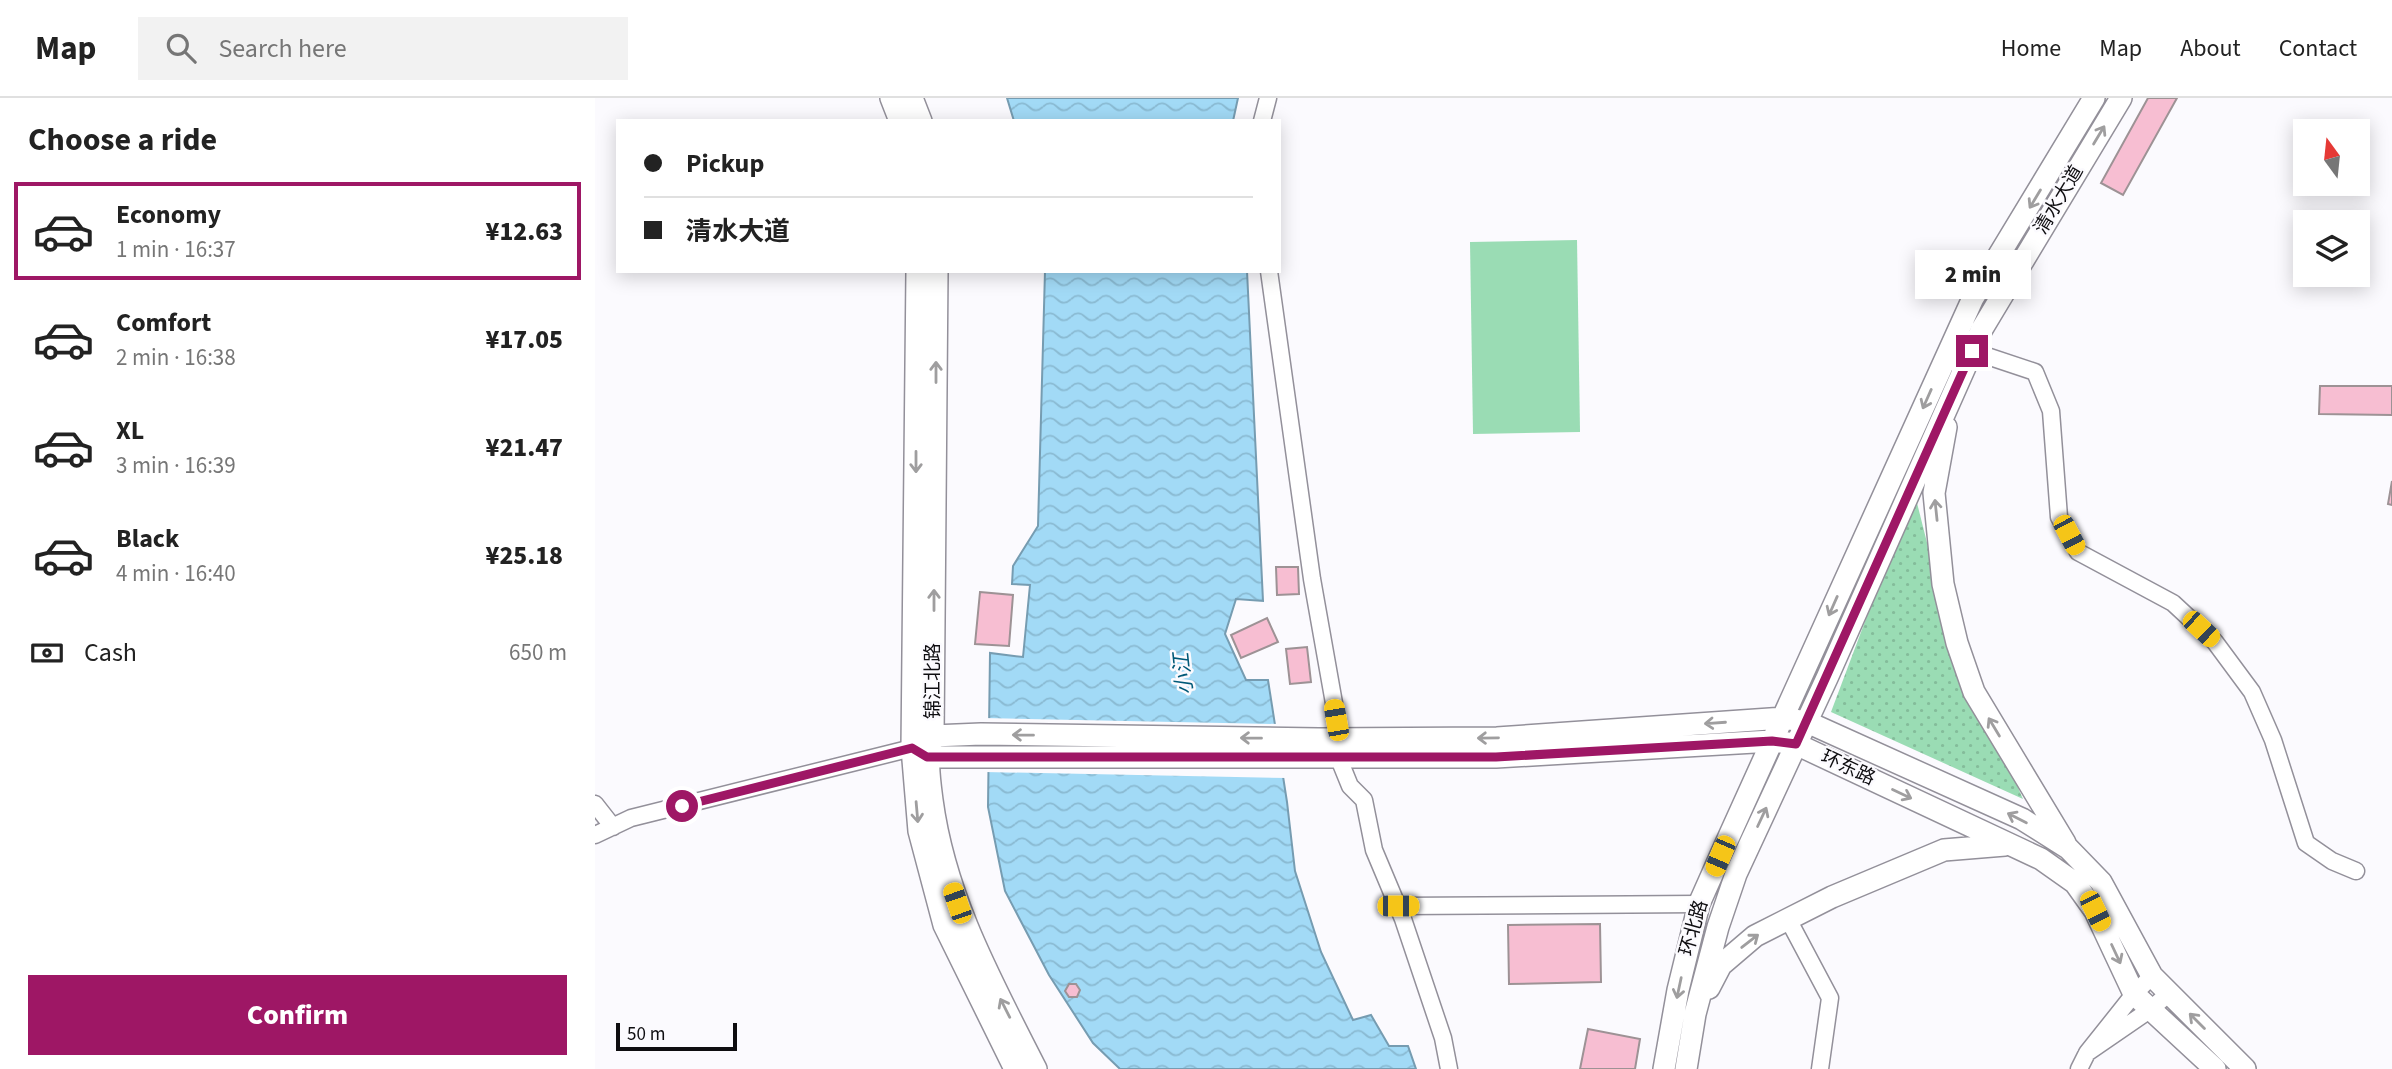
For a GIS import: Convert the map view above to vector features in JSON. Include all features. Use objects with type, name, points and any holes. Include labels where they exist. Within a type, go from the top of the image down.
[{"type":"main road","points":[[891,98],[899,119]]},
{"type":"main road","points":[[912,98],[920,119]]},
{"type":"main road","name":"清水大道","points":[[1783,718],[1973,298],[2094,98]]},
{"type":"main road","name":"清水大道","points":[[1807,722],[1994,304],[2121,98]]},
{"type":"main road","name":"锦江北路","points":[[917,273],[924,747],[940,848],[958,908],[1036,1069]]},
{"type":"main road","name":"锦江北路","points":[[937,273],[924,747],[919,831],[933,894],[964,971],[1014,1069]]},
{"type":"main road","points":[[1954,391],[1934,493],[1943,584],[1954,631],[1974,692],[2068,848]]},
{"type":"main road","name":"环东路","points":[[1329,749],[1783,718],[1807,722],[2022,819],[2068,848],[2101,882],[2152,976],[2245,1069]]},
{"type":"main road","name":"环北路","points":[[1664,1069],[1678,990],[1699,904],[1783,718]]},
{"type":"main road","name":"环北路","points":[[1686,1069],[1695,1014],[1718,927],[1736,874],[1807,722]]},
{"type":"main road","points":[[924,747],[981,734],[1329,749]]},
{"type":"main road","name":"环东路","points":[[1329,749],[1496,757],[1772,741],[1796,744],[2041,859],[2075,883],[2095,911],[2134,993],[2215,1069]]},
{"type":"main road","points":[[924,747],[980,755],[1329,749]]},
{"type":"main road","points":[[1695,1014],[1721,965],[1755,936],[1832,897],[1944,850],[2012,845]]},
{"type":"street","points":[[1263,119],[1268,98]]},
{"type":"street","points":[[1269,273],[1312,579],[1329,749],[1350,786],[1364,800],[1374,850],[1398,906],[1443,1038],[1449,1069]]},
{"type":"street","points":[[1972,351],[2035,372],[2051,411],[2059,517],[2078,552],[2173,603],[2215,642],[2252,692],[2273,740],[2306,843],[2332,861],[2356,871]]},
{"type":"street","points":[[595,835],[631,818],[924,747]]},
{"type":"street","points":[[595,804],[613,827]]},
{"type":"street","points":[[1398,906],[1699,904]]},
{"type":"street","points":[[1788,919],[1830,998],[1821,1069]]},
{"type":"street","points":[[2079,1069],[2087,1053],[2134,993],[2152,976]]},
{"type":"street","points":[[2087,1053],[2151,1009],[2169,993]]},
{"type":"green space","points":[[1577,240],[1580,432],[1473,434],[1470,242]]},
{"type":"green space","points":[[1914,491],[1949,630],[2023,799],[1831,712]]},
{"type":"water","points":[[1007,98],[1238,98],[1233,119],[1013,119]]},
{"type":"water","name":"小江","points":[[1045,273],[1247,273],[1263,601],[1236,599],[1225,634],[1246,680],[1268,680],[1295,871],[1321,952],[1353,1020],[1371,1015],[1389,1046],[1408,1046],[1416,1069],[1120,1069],[1093,1043],[1049,975],[1005,891],[988,807],[990,653],[1023,657],[1030,585],[1012,584],[1013,566],[1038,526]]},
{"type":"pier","points":[[984,718],[1278,724],[1287,778],[985,772]]},
{"type":"building","points":[[2148,98],[2177,98],[2123,195],[2101,183]]},
{"type":"building","points":[[2320,386],[2392,386],[2392,415],[2319,414]]},
{"type":"building","points":[[2392,481],[2392,505],[2388,504]]},
{"type":"building","points":[[1276,567],[1298,567],[1299,594],[1277,595]]},
{"type":"building","points":[[980,592],[1013,595],[1009,646],[975,644]]},
{"type":"building","points":[[1267,618],[1278,642],[1241,658],[1231,635]]},
{"type":"building","points":[[1307,647],[1311,682],[1290,684],[1286,649]]},
{"type":"building","points":[[1600,924],[1601,982],[1509,984],[1508,925]]},
{"type":"building","points":[[1069,984],[1076,984],[1080,990],[1077,997],[1069,997],[1065,991]]},
{"type":"building","points":[[1588,1029],[1640,1039],[1635,1069],[1580,1069]]},
{"type":"route","points":[[682,806],[912,748],[927,757],[980,755],[1320,759],[1496,757],[1772,741],[1796,744],[1972,351]]}]
